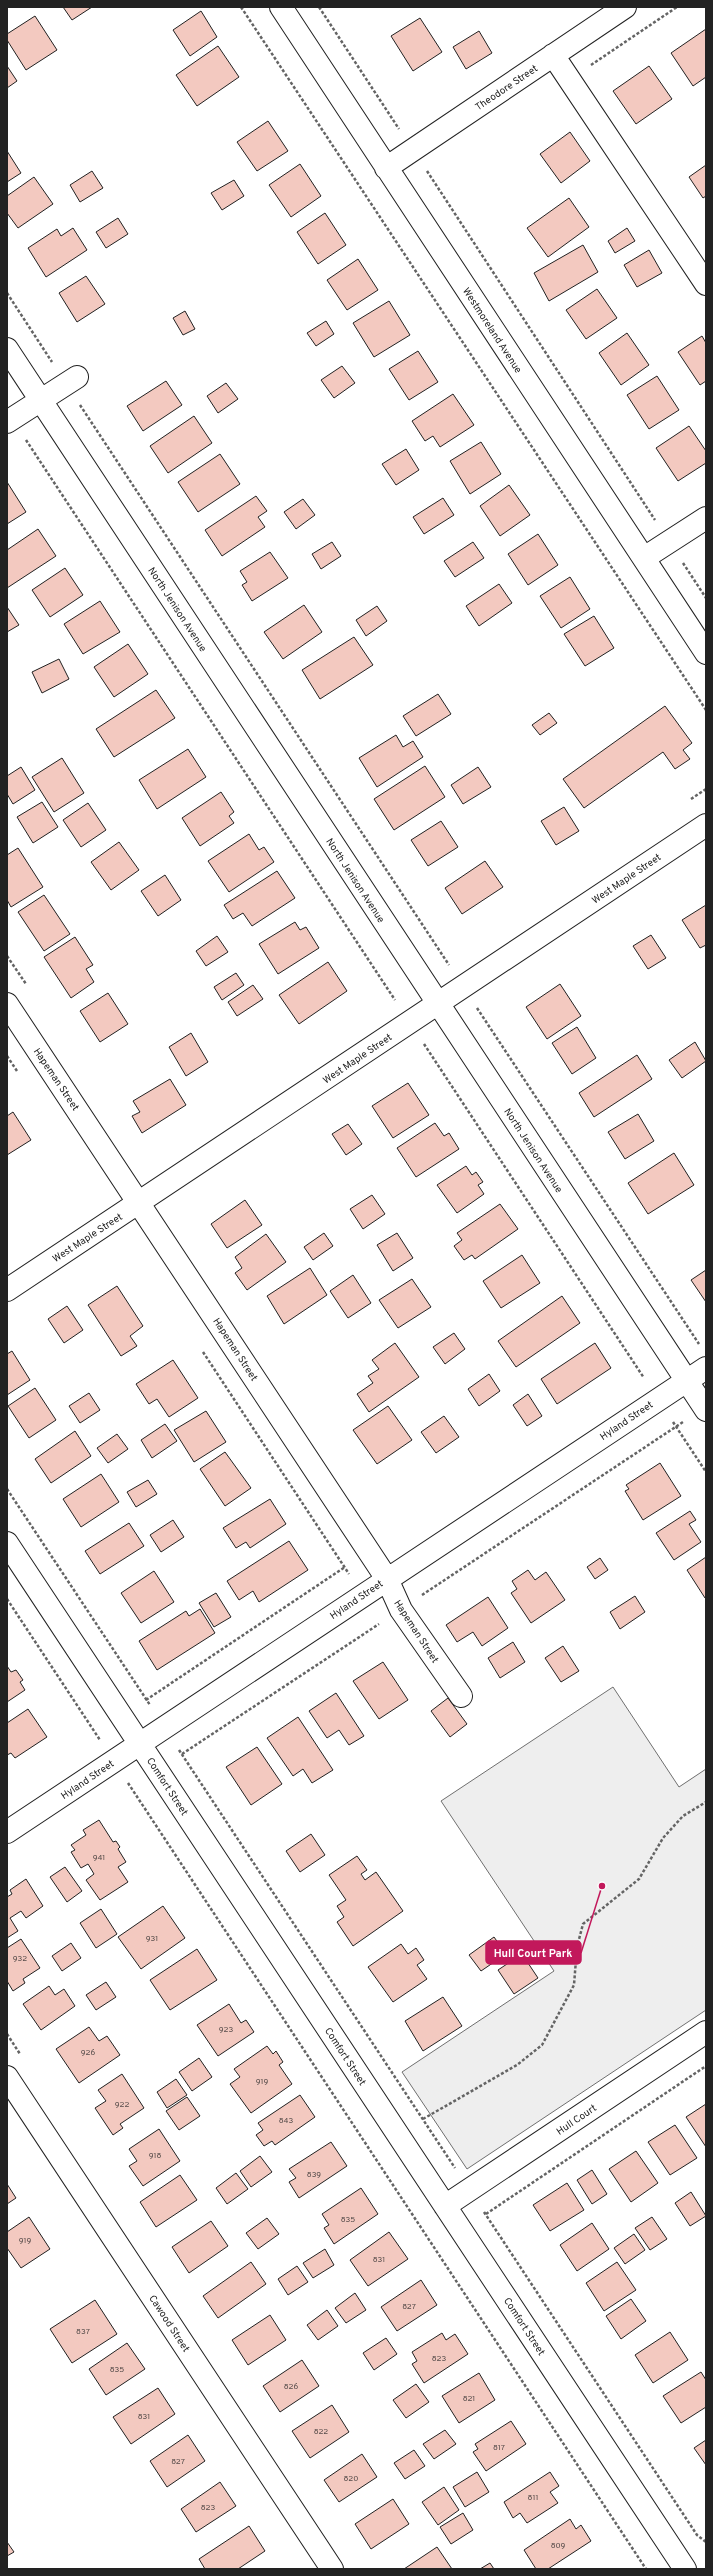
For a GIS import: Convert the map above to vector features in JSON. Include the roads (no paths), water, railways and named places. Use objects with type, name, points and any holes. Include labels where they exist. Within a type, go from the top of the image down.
[{"type":"street","name":"Westmoreland Avenue","points":[[281,7],[706,653]]},
{"type":"street","name":"Theodore Street","points":[[386,168],[625,7]]},
{"type":"street","points":[[553,55],[706,284]]},
{"type":"street","name":"North Jenison Avenue","points":[[7,348],[706,1410]]},
{"type":"street","points":[[10,421],[71,380]]},
{"type":"street","points":[[644,558],[706,518]]},
{"type":"street","name":"West Maple Street","points":[[7,1290],[706,826]]},
{"type":"street","name":"Hapeman Street","points":[[7,1004],[387,1579],[401,1610],[461,1696]]},
{"type":"street","name":"Hyland Street","points":[[7,1832],[686,1381],[704,1358]]},
{"type":"street","name":"Comfort Street","points":[[7,1543],[685,2569]]},
{"type":"street","name":"Hull Court","points":[[446,2206],[706,2032]]},
{"type":"street","name":"Cawood Street","points":[[7,2077],[332,2569]]},
{"type":"place","name":"Hull Court Park","points":[[602,1886]]}]
